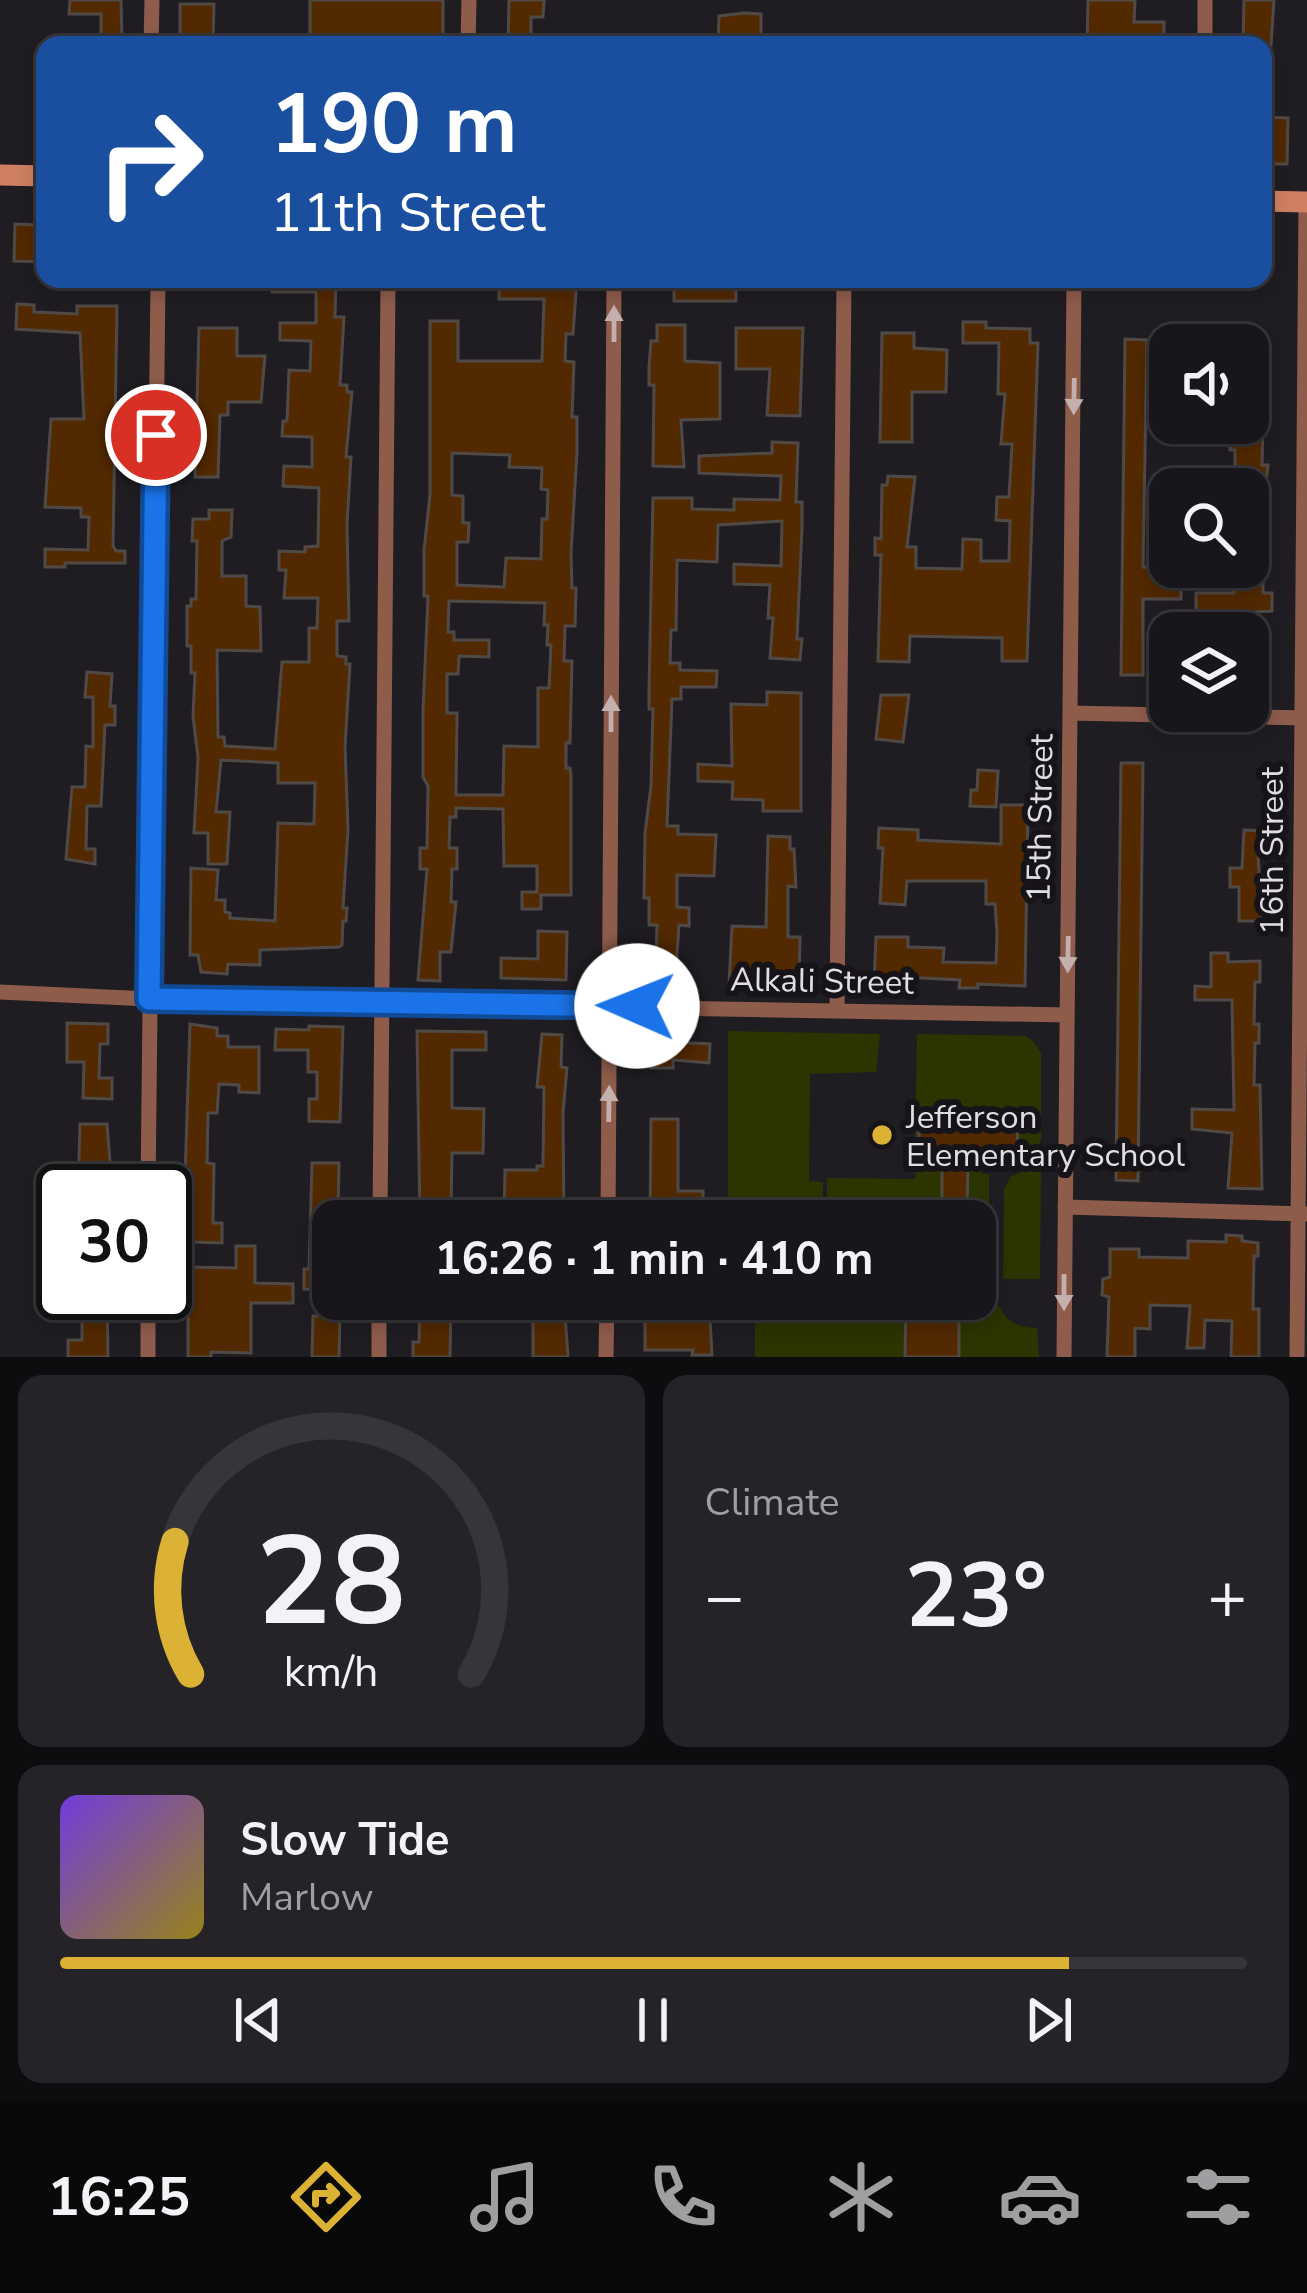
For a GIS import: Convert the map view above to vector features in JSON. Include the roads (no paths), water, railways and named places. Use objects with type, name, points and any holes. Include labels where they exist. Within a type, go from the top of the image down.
[{"type":"main road","points":[[0,175],[36,176]]},
{"type":"main road","points":[[1272,201],[1306,202]]},
{"type":"street","points":[[152,0],[152,36]]},
{"type":"street","points":[[468,36],[469,0]]},
{"type":"street","points":[[1205,0],[1205,36]]},
{"type":"street","name":"16th Street","points":[[1297,1357],[1303,1213],[1306,202]]},
{"type":"street","points":[[148,1164],[158,288]]},
{"type":"street","points":[[380,1200],[388,288]]},
{"type":"street","points":[[608,1200],[614,288]]},
{"type":"street","points":[[837,1010],[844,288]]},
{"type":"street","name":"15th Street","points":[[1064,1357],[1075,288]]},
{"type":"street","points":[[1070,713],[1304,718]]},
{"type":"street","name":"Alkali Street","points":[[0,992],[149,999],[1067,1015]]},
{"type":"street","points":[[1065,1207],[1303,1213]]},
{"type":"street","points":[[148,1320],[148,1357]]},
{"type":"street","points":[[379,1320],[379,1357]]},
{"type":"street","points":[[606,1357],[607,1320]]},
{"type":"place","name":"Jefferson Elementary School","points":[[882,1135]]}]
